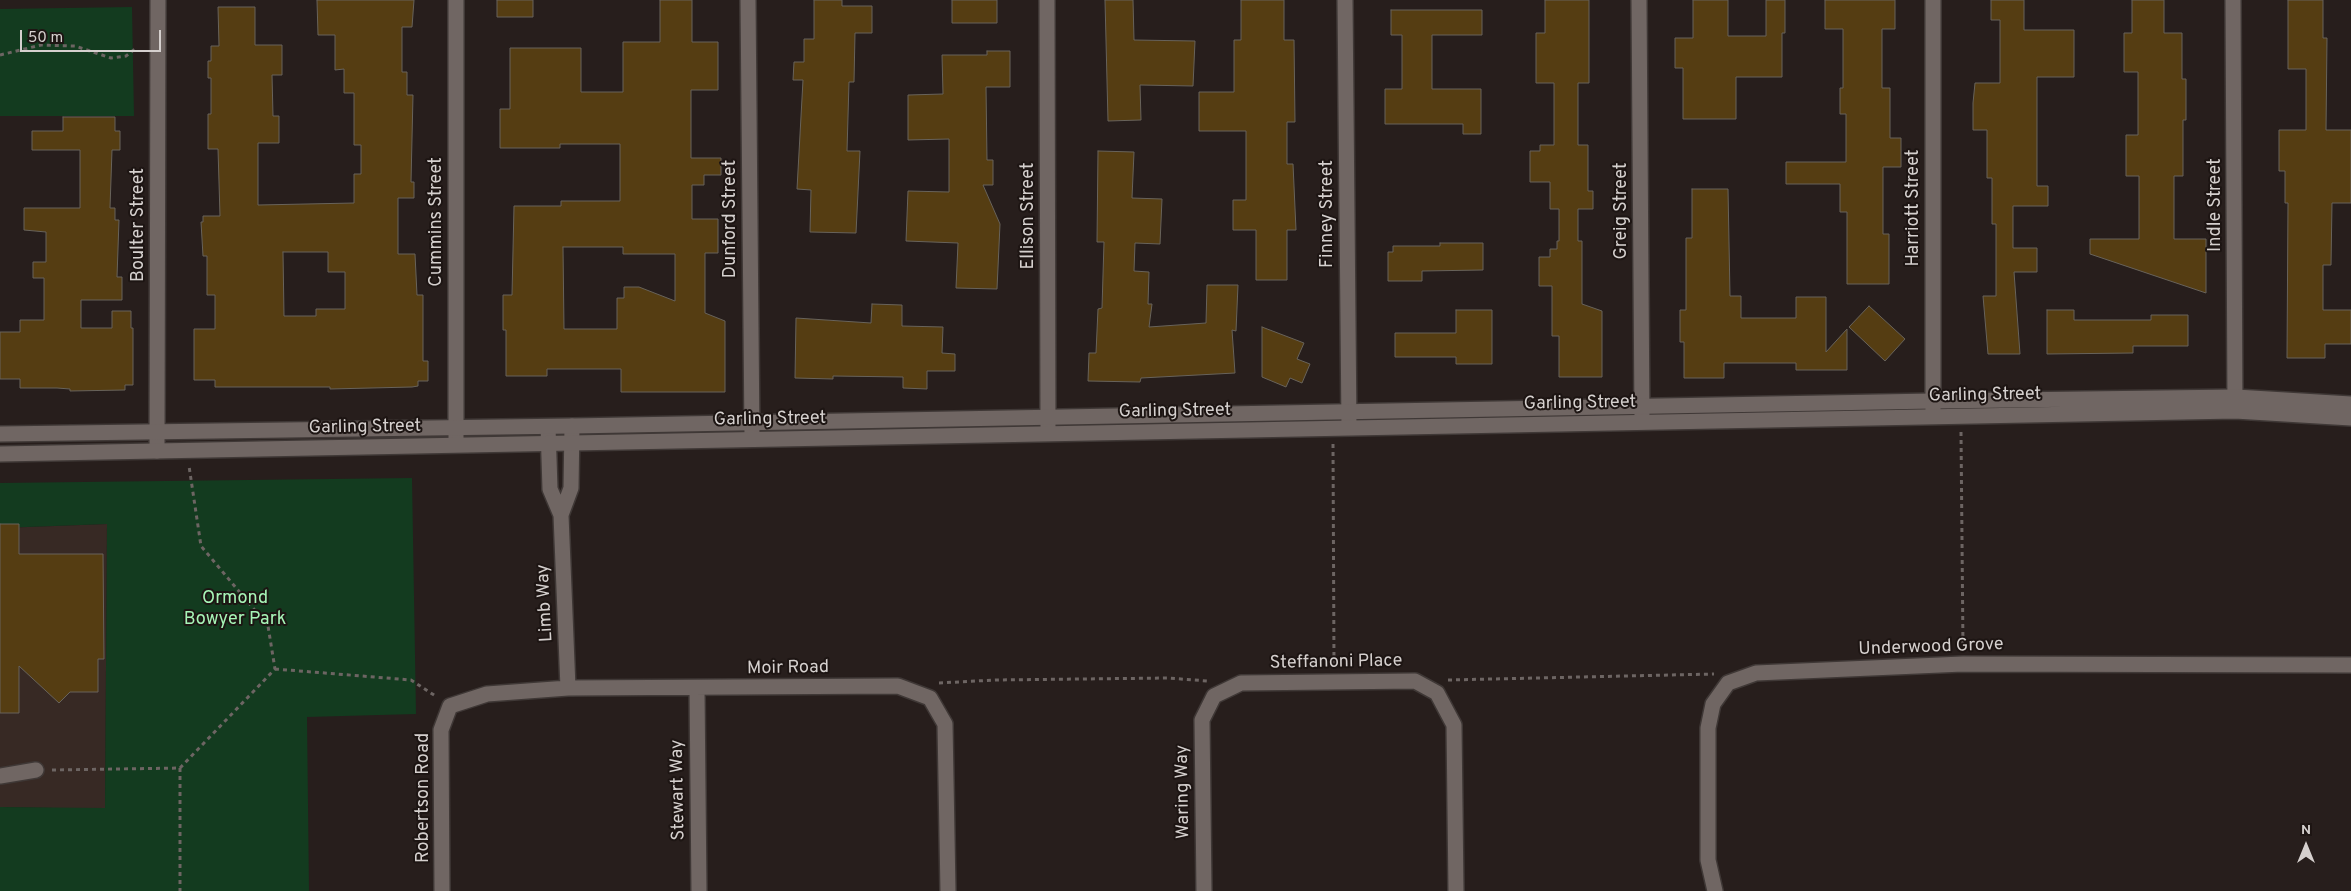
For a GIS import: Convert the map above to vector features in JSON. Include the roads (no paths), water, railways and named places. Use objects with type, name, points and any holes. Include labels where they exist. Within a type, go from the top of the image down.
[{"type":"street","name":"Boulter Street","points":[[157,451],[158,0]]},
{"type":"street","name":"Cummins Street","points":[[456,0],[456,444]]},
{"type":"street","name":"Dunford Street","points":[[748,0],[752,438]]},
{"type":"street","name":"Ellison Street","points":[[1047,0],[1048,433]]},
{"type":"street","name":"Finney Street","points":[[1345,0],[1349,420]]},
{"type":"street","name":"Greig Street","points":[[1639,0],[1641,414]]},
{"type":"street","name":"Harriott Street","points":[[1933,0],[1933,408]]},
{"type":"street","name":"Indle Street","points":[[2233,0],[2236,404]]},
{"type":"street","name":"Garling Street","points":[[2236,404],[2351,418]]},
{"type":"street","name":"Garling Street","points":[[0,454],[1048,433],[1349,420],[1933,408],[2351,404]]},
{"type":"street","name":"Garling Street","points":[[0,434],[456,428],[1048,416],[1349,420]]},
{"type":"street","name":"Limb Way","points":[[548,426],[550,489],[560,515],[568,688]]},
{"type":"street","name":"Limb Way","points":[[560,515],[571,488],[572,426]]},
{"type":"street","name":"Underwood Grove","points":[[1715,891],[1708,860],[1708,728],[1713,704],[1728,683],[1756,673],[1963,664],[2351,665]]},
{"type":"street","name":"Steffanoni Place","points":[[1214,689],[1241,683],[1415,681],[1437,693],[1454,725],[1456,891]]},
{"type":"street","name":"Moir Road","points":[[450,706],[487,694],[568,688],[697,689],[898,686],[930,698],[945,724],[948,891]]},
{"type":"street","name":"Stewart Way","points":[[697,689],[699,891]]},
{"type":"street","name":"Waring Way","points":[[1204,891],[1202,720],[1214,689]]},
{"type":"street","name":"Robertson Road","points":[[442,891],[441,730],[450,706]]},
{"type":"street","points":[[0,776],[36,770]]},
{"type":"park label","name":"Ormond Bowyer Park","points":[[235,609]]}]
